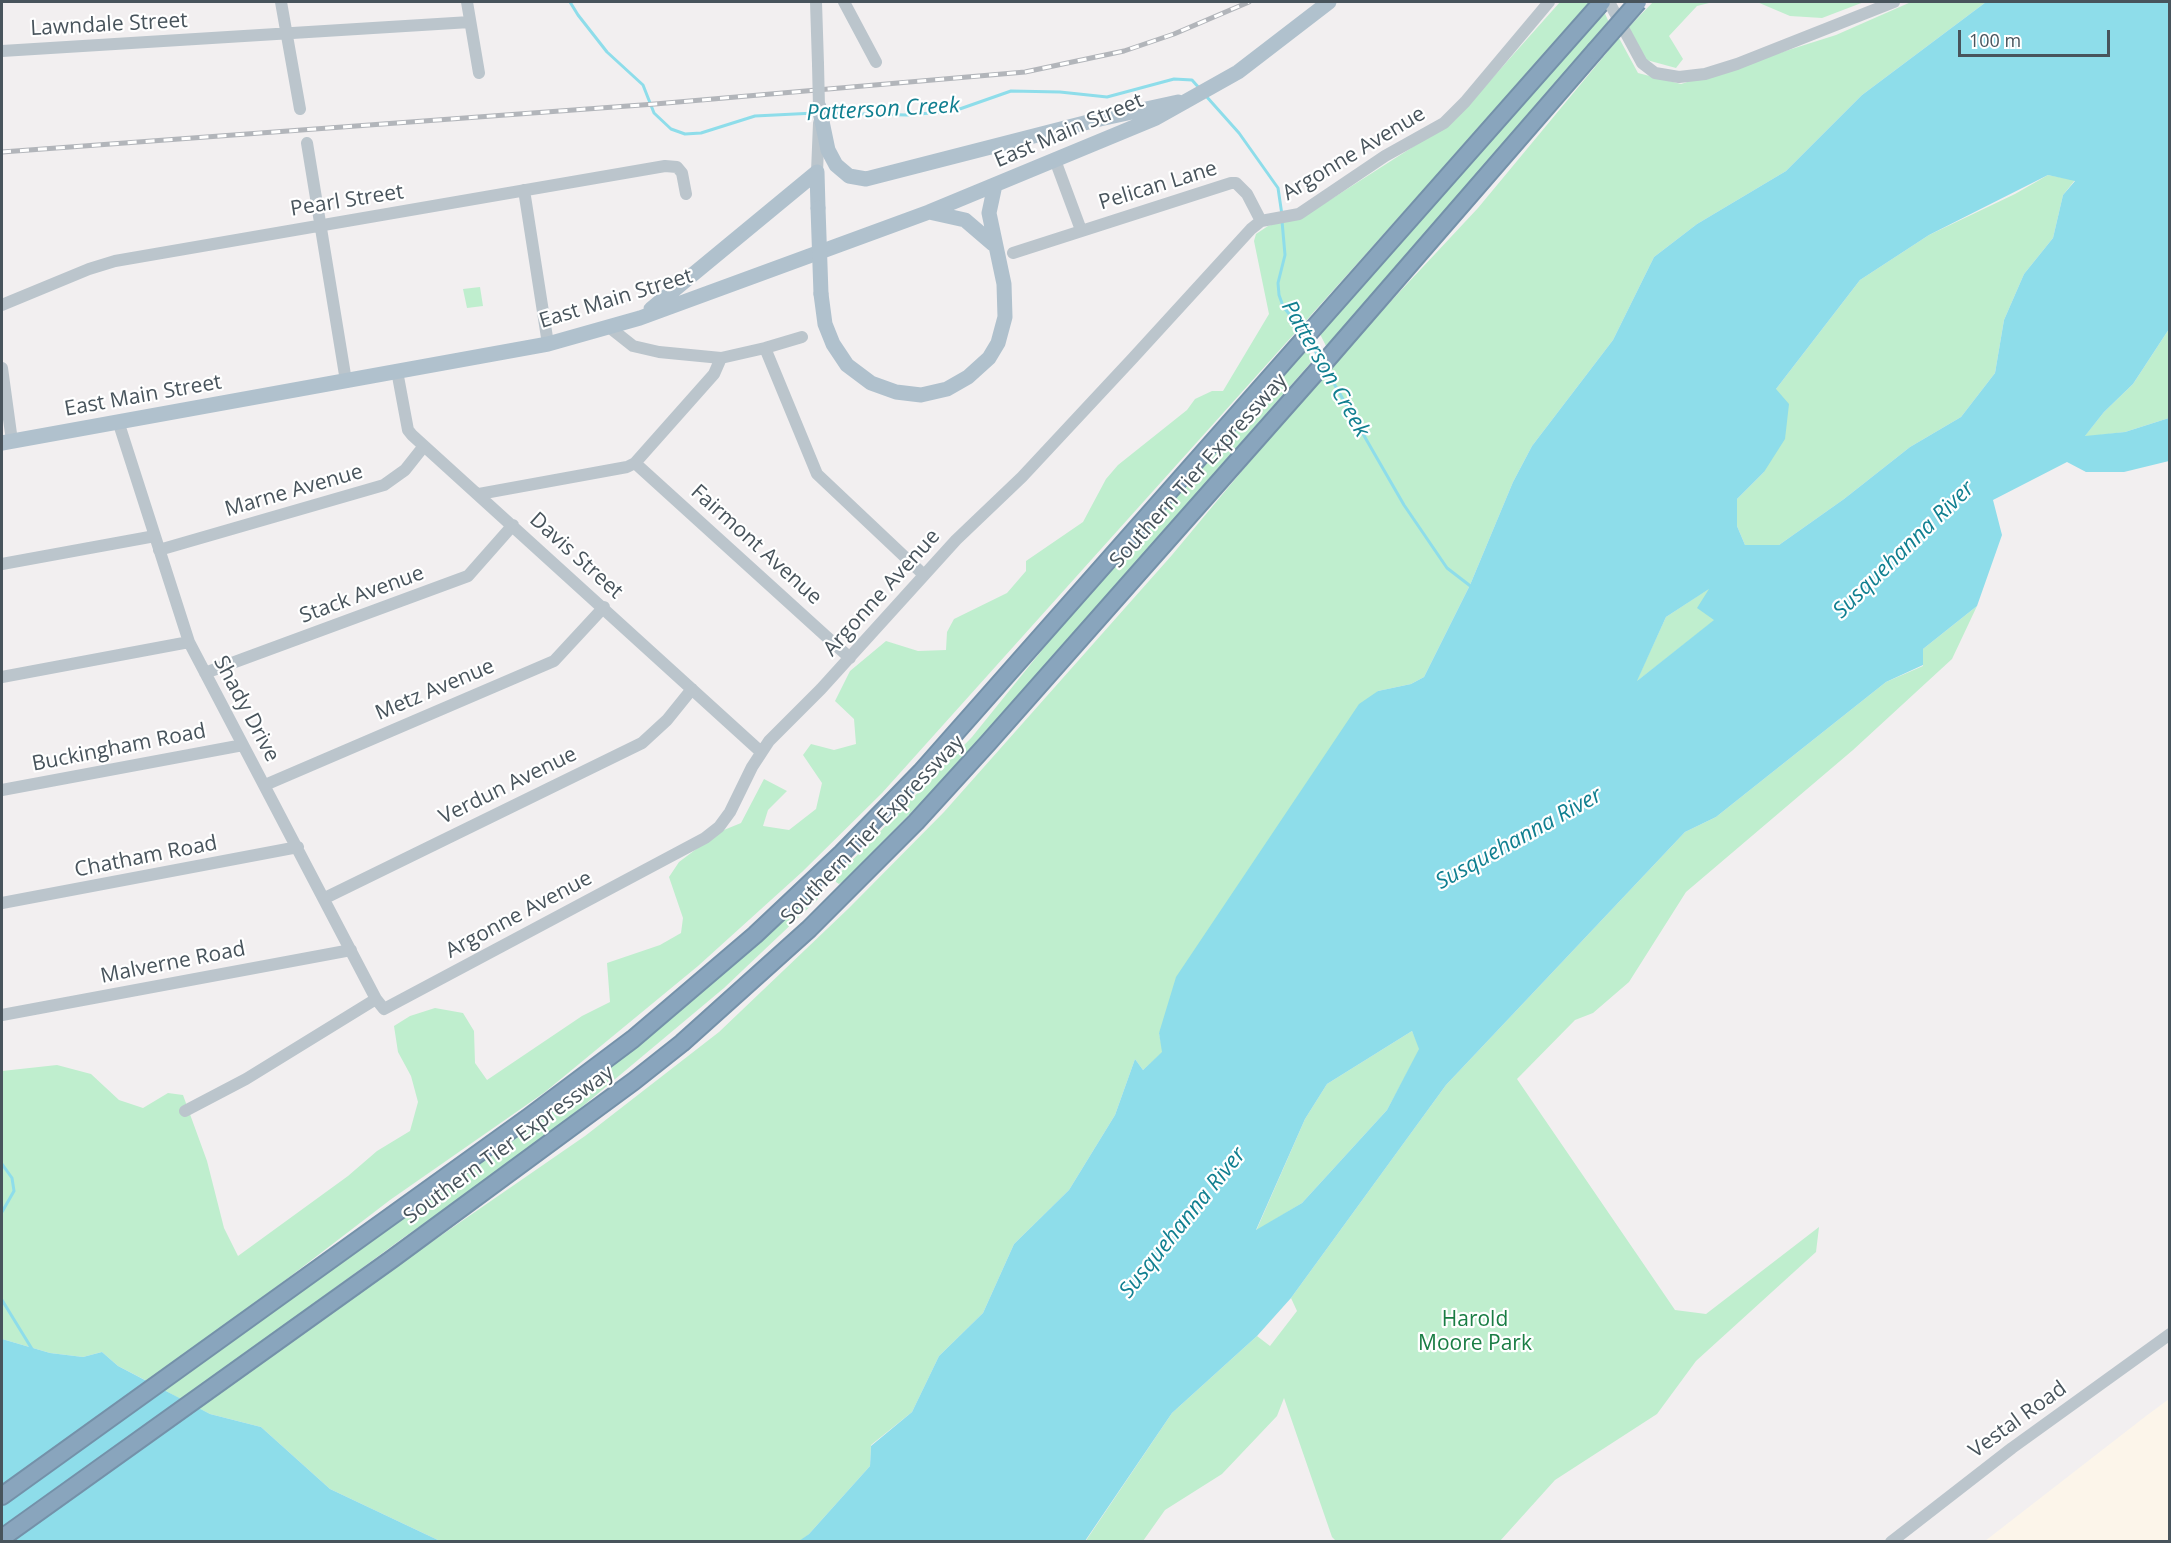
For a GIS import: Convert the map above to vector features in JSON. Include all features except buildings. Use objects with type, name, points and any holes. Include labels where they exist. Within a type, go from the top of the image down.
[{"type":"highway","name":"Southern Tier Expressway","points":[[2,1496],[519,1124],[633,1039],[755,935],[842,853],[921,772],[1602,2]]},
{"type":"highway","name":"Southern Tier Expressway","points":[[2,1538],[306,1318],[392,1259],[634,1081],[682,1043],[809,929],[916,822],[1331,356],[1638,2]]},
{"type":"main road","name":"East Main Street","points":[[7,442],[548,344],[640,318],[929,212],[1156,118],[1193,100],[1238,72],[1329,2]]},
{"type":"main road","points":[[819,107],[823,144],[836,165],[849,176],[866,179],[1154,106],[1193,100]]},
{"type":"main road","points":[[817,172],[821,294],[825,324],[833,344],[858,375],[871,383],[896,392],[921,395],[934,393],[968,377],[989,358],[998,343],[1004,323],[1006,297],[993,244],[989,213],[995,185]]},
{"type":"main road","points":[[640,318],[817,172]]},
{"type":"main road","points":[[929,212],[965,220],[993,244]]},
{"type":"street","points":[[281,2],[300,109]]},
{"type":"street","points":[[467,2],[479,74]]},
{"type":"street","points":[[816,2],[819,107]]},
{"type":"street","points":[[844,2],[876,62]]},
{"type":"street","name":"Argonne Avenue","points":[[376,999],[384,1009],[391,1007],[705,838],[719,827],[730,812],[761,752],[850,658],[956,540],[1022,477],[1261,221],[1299,214],[1385,156],[1444,123],[1465,102],[1549,2]]},
{"type":"street","points":[[1610,2],[1642,63],[1655,73],[1679,77],[1705,74],[1758,57],[1894,2]]},
{"type":"street","name":"Lawndale Street","points":[[2,51],[470,22]]},
{"type":"street","points":[[307,143],[346,381]]},
{"type":"street","points":[[817,172],[823,144]]},
{"type":"street","name":"Pelican Lane","points":[[1055,160],[1081,230]]},
{"type":"street","name":"Pearl Street","points":[[2,305],[89,269],[115,261],[665,166],[676,166],[682,173],[686,194]]},
{"type":"street","name":"Pelican Lane","points":[[1012,253],[1231,183],[1240,186],[1247,194],[1261,221]]},
{"type":"street","points":[[524,190],[548,344]]},
{"type":"street","points":[[609,327],[633,346],[659,352],[721,358],[802,337]]},
{"type":"street","points":[[765,348],[817,474],[924,575]]},
{"type":"street","points":[[479,494],[627,467],[635,462],[714,374],[721,358]]},
{"type":"street","points":[[2,368],[7,442]]},
{"type":"street","name":"Davis Street","points":[[397,371],[408,430],[761,752]]},
{"type":"street","name":"Shady Drive","points":[[118,422],[189,642],[376,999]]},
{"type":"street","name":"Marne Avenue","points":[[159,550],[384,485],[405,470],[424,446]]},
{"type":"street","name":"Fairmont Avenue","points":[[635,462],[850,658]]},
{"type":"street","name":"Stack Avenue","points":[[205,673],[468,576],[513,525]]},
{"type":"street","points":[[2,564],[155,536]]},
{"type":"street","name":"Metz Avenue","points":[[265,784],[554,661],[604,607]]},
{"type":"street","points":[[2,677],[189,642]]},
{"type":"street","name":"Verdun Avenue","points":[[325,898],[642,743],[666,720],[692,689]]},
{"type":"street","name":"Buckingham Road","points":[[2,790],[243,745]]},
{"type":"street","name":"Chatham Road","points":[[2,903],[298,847]]},
{"type":"street","name":"Malverne Road","points":[[2,1015],[351,950]]},
{"type":"street","points":[[186,1112],[246,1079],[376,999]]},
{"type":"street","name":"Vestal Road","points":[[1891,1542],[2012,1448],[2169,1334]]},
{"type":"shaded area","points":[[2169,1399],[2169,1541],[1985,1541],[2146,1416]]},
{"type":"green space","points":[[1560,2],[1592,2],[882,793],[802,872],[698,966],[545,1092],[390,1200],[151,1383],[118,1366],[102,1352],[83,1357],[50,1353],[2,1339],[2,1071],[57,1065],[91,1074],[119,1100],[143,1108],[168,1093],[183,1095],[207,1161],[224,1228],[238,1256],[348,1176],[377,1151],[410,1131],[418,1102],[411,1076],[398,1052],[394,1026],[410,1016],[435,1008],[463,1013],[474,1031],[475,1063],[487,1080],[582,1016],[610,1002],[607,963],[660,945],[681,933],[683,918],[669,877],[679,862],[719,832],[741,823],[764,779],[787,791],[768,810],[763,826],[789,830],[816,809],[822,783],[803,755],[811,744],[834,750],[856,744],[854,719],[835,701],[850,671],[886,641],[918,651],[946,650],[947,632],[954,619],[1007,593],[1026,571],[1026,561],[1083,522],[1106,479],[1118,465],[1187,410],[1195,399],[1212,391],[1223,391],[1269,314],[1254,241],[1256,234],[1268,226],[1311,212],[1455,120]]},
{"type":"green space","points":[[1653,2],[1713,2],[1697,6],[1669,36],[1683,59],[1676,68],[1643,59],[1627,29]]},
{"type":"green space","points":[[1757,2],[1864,2],[1822,18],[1790,16]]},
{"type":"green space","points":[[1911,2],[1986,2],[1862,95],[1786,171],[1697,224],[1654,257],[1613,340],[1532,446],[1513,482],[1470,585],[1424,677],[1411,684],[1378,691],[1159,1033],[1163,1052],[1143,1070],[1135,1059],[1115,1115],[1069,1190],[1014,1244],[983,1313],[939,1356],[912,1412],[871,1445],[870,1466],[809,1534],[799,1542],[440,1541],[330,1489],[261,1427],[210,1414],[194,1406],[585,1136],[719,1032],[849,908],[944,812],[1172,555],[1321,376],[1478,208],[1619,38],[1638,73],[1681,84],[1836,35]]},
{"type":"green space","points":[[1603,9],[1611,27],[1326,346],[1320,334]]},
{"type":"green space","points":[[2048,175],[2075,180],[2063,195],[2053,238],[2024,274],[2004,320],[1995,373],[1961,417],[1910,447],[1844,499],[1779,545],[1745,545],[1737,526],[1737,499],[1764,472],[1776,389],[1860,280],[1929,235],[2015,194]]},
{"type":"green space","points":[[480,287],[483,306],[467,308],[463,289]]},
{"type":"green space","points":[[2169,329],[2169,418],[2125,432],[2084,437],[2104,412],[2133,384]]},
{"type":"green space","points":[[1307,348],[1313,360],[1070,638],[945,778],[844,881],[839,884],[836,882],[835,878],[972,737],[1059,629]]},
{"type":"green space","points":[[1710,588],[1715,620],[1636,682],[1666,617]]},
{"type":"green space","name":"Harold Moore Park","points":[[1977,606],[1952,659],[1853,750],[1686,892],[1629,982],[1593,1013],[1575,1020],[1517,1079],[1675,1310],[1706,1314],[1819,1227],[1816,1252],[1696,1361],[1657,1414],[1555,1480],[1500,1541],[1336,1541],[1332,1537],[1284,1398],[1277,1416],[1222,1474],[1165,1510],[1143,1541],[1085,1542],[1172,1413],[1257,1336],[1270,1346],[1297,1311],[1291,1298],[1446,1085],[1685,832],[1716,817],[1886,682],[1923,666],[1923,649]]},
{"type":"green space","points":[[811,892],[818,892],[818,899],[724,988],[528,1152],[403,1238],[182,1400],[159,1387],[275,1308]]},
{"type":"green space","points":[[1412,1031],[1420,1049],[1387,1110],[1302,1203],[1256,1231],[1305,1119],[1327,1084]]},
{"type":"water","name":"Susquehanna River","points":[[1986,2],[2169,2],[2169,329],[2133,384],[2104,412],[2085,436],[2125,432],[2169,418],[2169,461],[2124,472],[2086,472],[2067,462],[1993,500],[2002,535],[1977,606],[1923,649],[1923,665],[1886,682],[1716,817],[1685,832],[1446,1085],[1291,1298],[1257,1336],[1172,1413],[1085,1541],[799,1541],[809,1534],[870,1466],[871,1446],[912,1412],[939,1356],[983,1313],[1014,1244],[1069,1190],[1115,1115],[1135,1059],[1143,1070],[1162,1052],[1159,1033],[1176,977],[1359,704],[1378,691],[1411,684],[1424,677],[1470,585],[1513,482],[1532,446],[1613,340],[1654,257],[1697,224],[1786,171],[1862,95]],"holes":[[[2048,175],[2075,181],[2063,195],[2053,238],[2024,274],[2004,320],[1995,373],[1961,417],[1910,447],[1844,499],[1779,545],[1745,545],[1737,526],[1737,499],[1764,472],[1785,439],[1789,404],[1776,389],[1860,280],[1929,235]],[[1709,589],[1697,608],[1714,620],[1637,681],[1666,617]],[[1412,1031],[1419,1049],[1387,1110],[1302,1203],[1256,1230],[1305,1119],[1327,1084]]]},
{"type":"water","points":[[2,1339],[50,1353],[83,1357],[102,1352],[118,1366],[210,1414],[261,1427],[330,1489],[440,1541],[2,1541]]},
{"type":"waterway","name":"Patterson Creek","points":[[570,2],[607,52],[643,85],[654,113],[671,129],[685,134],[701,133],[755,116],[815,113]]},
{"type":"waterway","name":"Patterson Creek","points":[[825,113],[907,115],[954,111],[1011,91],[1060,92],[1107,97],[1174,79],[1192,80],[1200,89]]},
{"type":"waterway","name":"Patterson Creek","points":[[1206,96],[1239,133],[1278,188],[1282,215]]},
{"type":"waterway","name":"Patterson Creek","points":[[1282,221],[1285,255],[1278,283],[1279,295],[1283,306],[1303,332]]},
{"type":"waterway","name":"Patterson Creek","points":[[1310,343],[1321,360]]},
{"type":"waterway","name":"Patterson Creek","points":[[1325,368],[1404,505],[1447,568],[1473,588]]},
{"type":"waterway","points":[[2,1164],[12,1178],[14,1191],[2,1212]]},
{"type":"waterway","points":[[2,1300],[32,1349]]},
{"type":"railway","points":[[2,152],[655,104],[1025,72],[1124,51],[1174,34],[1249,2]]}]
